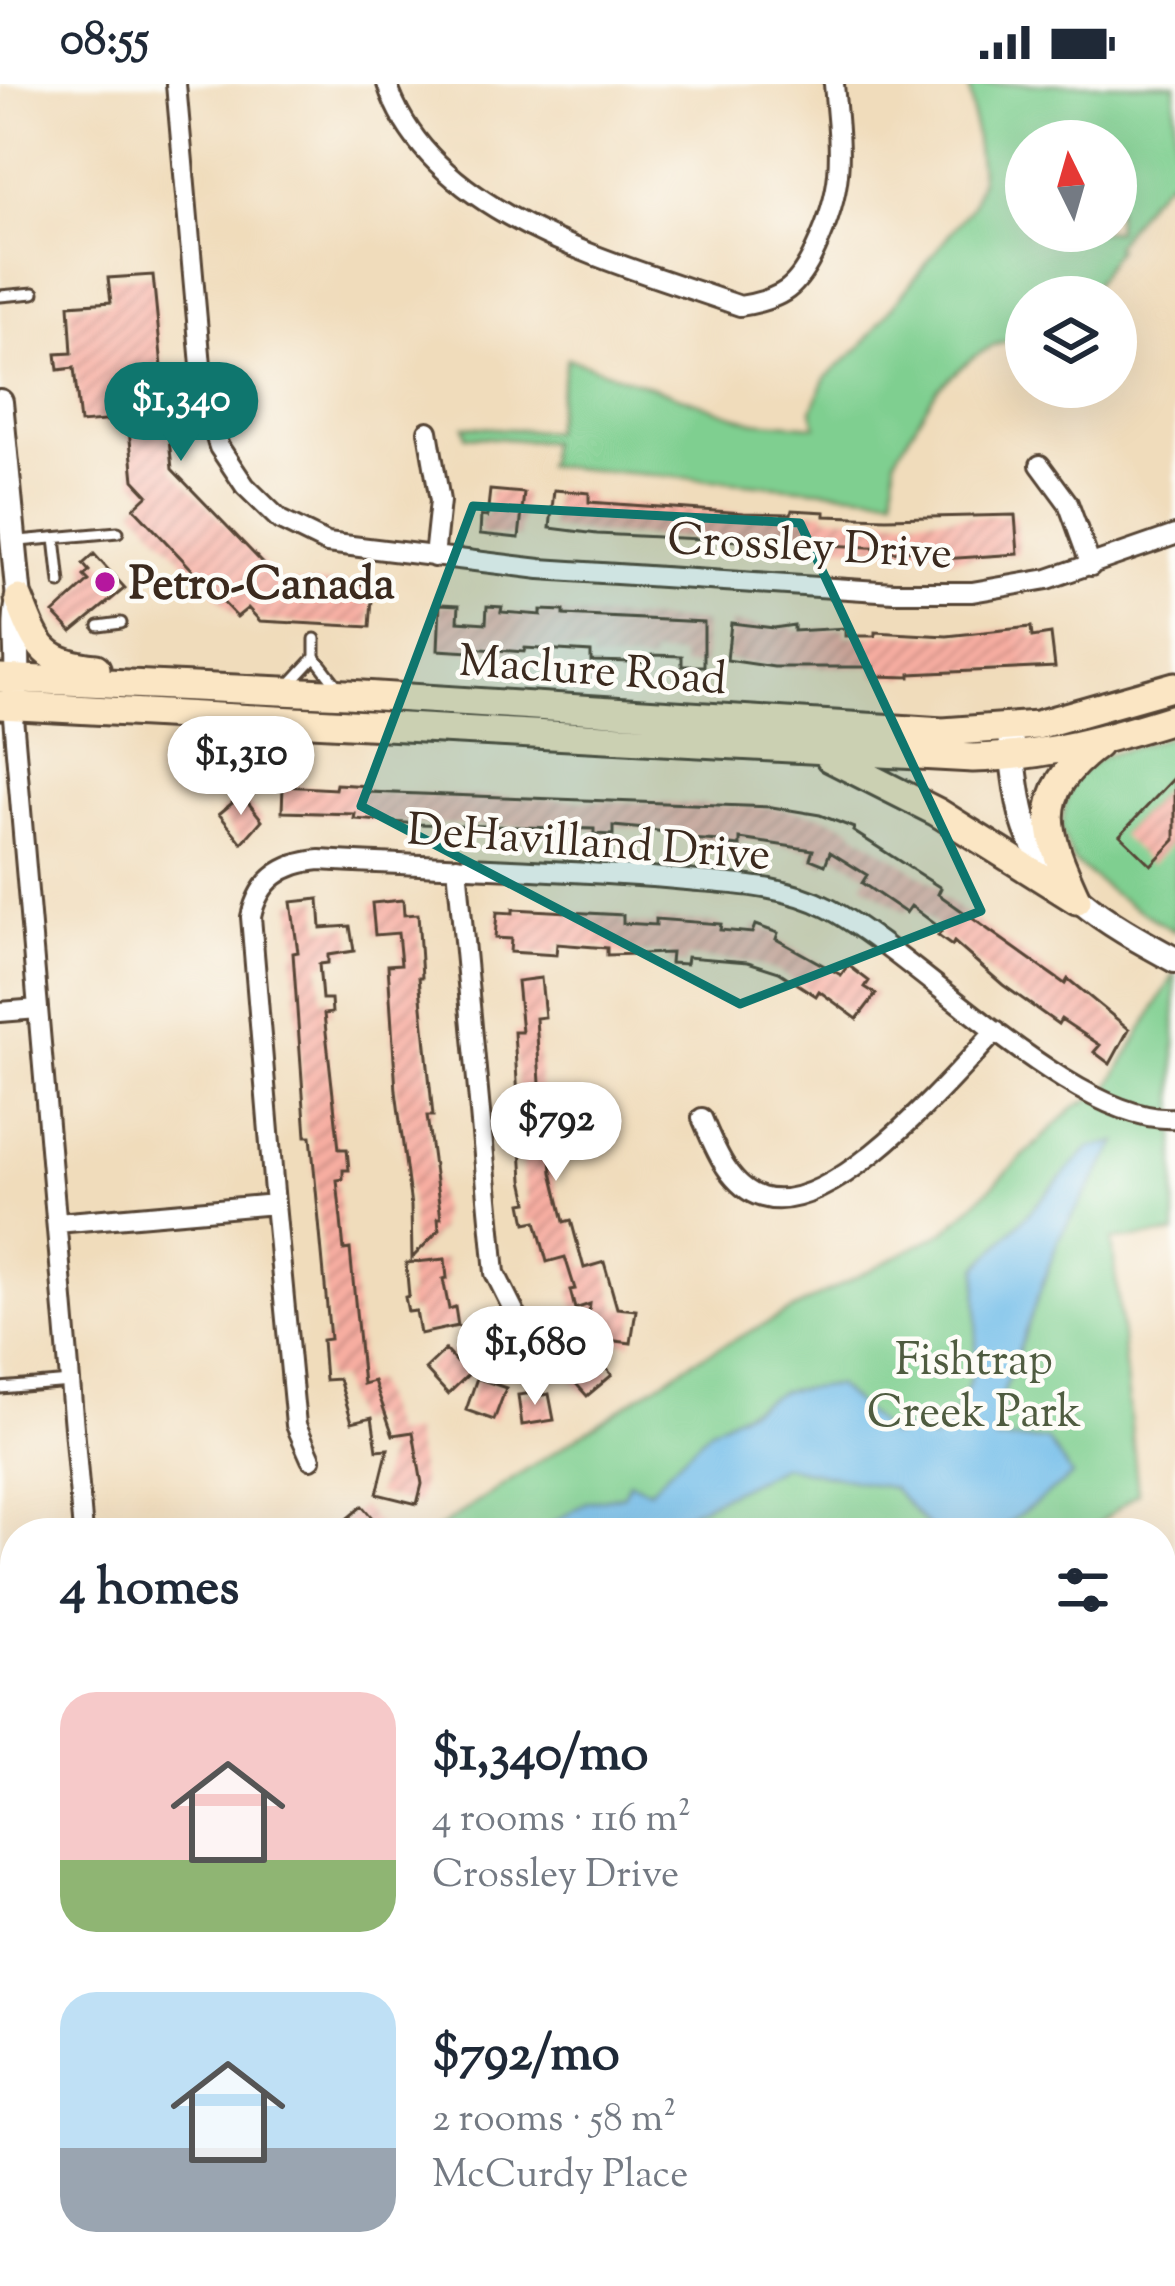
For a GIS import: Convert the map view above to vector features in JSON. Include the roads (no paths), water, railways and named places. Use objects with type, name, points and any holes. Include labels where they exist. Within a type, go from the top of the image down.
[{"type":"main road","points":[[19,599],[30,634],[49,655],[72,666],[124,671],[143,685]]},
{"type":"main road","name":"Maclure Road","points":[[6,690],[143,685],[281,691],[944,732],[1009,729],[1175,686]]},
{"type":"main road","name":"Maclure Road","points":[[6,690],[816,751],[1013,758],[1100,743],[1175,718]]},
{"type":"main road","points":[[1077,901],[1051,838],[1051,799],[1069,767],[1100,743]]},
{"type":"main road","points":[[816,751],[938,812],[1077,901]]},
{"type":"street","name":"Crossley Drive","points":[[176,84],[204,399],[219,447],[245,486],[280,520],[327,543],[564,570],[894,592],[972,592],[1048,579],[1175,535]]},
{"type":"street","points":[[387,84],[408,130],[447,175],[466,188],[546,236],[740,306],[773,300],[803,277],[832,214],[841,156],[834,84]]},
{"type":"street","points":[[0,402],[19,599],[6,690],[82,1518]]},
{"type":"street","points":[[428,431],[440,501],[434,557]]},
{"type":"street","points":[[1040,465],[1068,503],[1090,566]]},
{"type":"street","points":[[1009,729],[1023,817],[1032,842],[1077,901],[1175,960]]},
{"type":"street","name":"DeHavilland Drive","points":[[275,1204],[251,932],[254,901],[271,878],[298,862],[591,872],[788,894],[824,906],[862,929],[997,1031],[1099,1100],[1159,1119],[1175,1118]]},
{"type":"street","points":[[457,866],[495,1273],[525,1333]]},
{"type":"street","points":[[0,1012],[38,1009]]},
{"type":"street","points":[[702,1118],[718,1156],[740,1185],[761,1197],[782,1199],[810,1192],[843,1176],[900,1131],[997,1031]]},
{"type":"street","points":[[57,1223],[275,1204],[296,1425],[311,1459]]},
{"type":"lane","points":[[0,296],[34,293]]},
{"type":"lane","points":[[14,542],[118,532]]},
{"type":"lane","points":[[55,538],[59,584]]},
{"type":"lane","points":[[99,626],[121,623]]},
{"type":"lane","points":[[315,639],[314,657],[347,694]]},
{"type":"lane","points":[[281,691],[314,657]]},
{"type":"lane","points":[[0,1388],[70,1382]]},
{"type":"water","points":[[1118,1142],[1059,1238],[1004,1391],[996,1440],[1047,1440],[1072,1476],[1015,1518],[920,1518],[893,1488],[783,1466],[677,1518],[561,1518],[587,1502],[624,1495],[629,1482],[649,1490],[711,1429],[782,1391],[836,1385],[891,1436],[915,1427],[932,1440],[949,1423],[969,1383],[978,1267],[1089,1148]]},
{"type":"place","name":"Petro-Canada","points":[[105,582]]},
{"type":"park label","name":"Fishtrap Creek Park","points":[[974,1384]]}]
